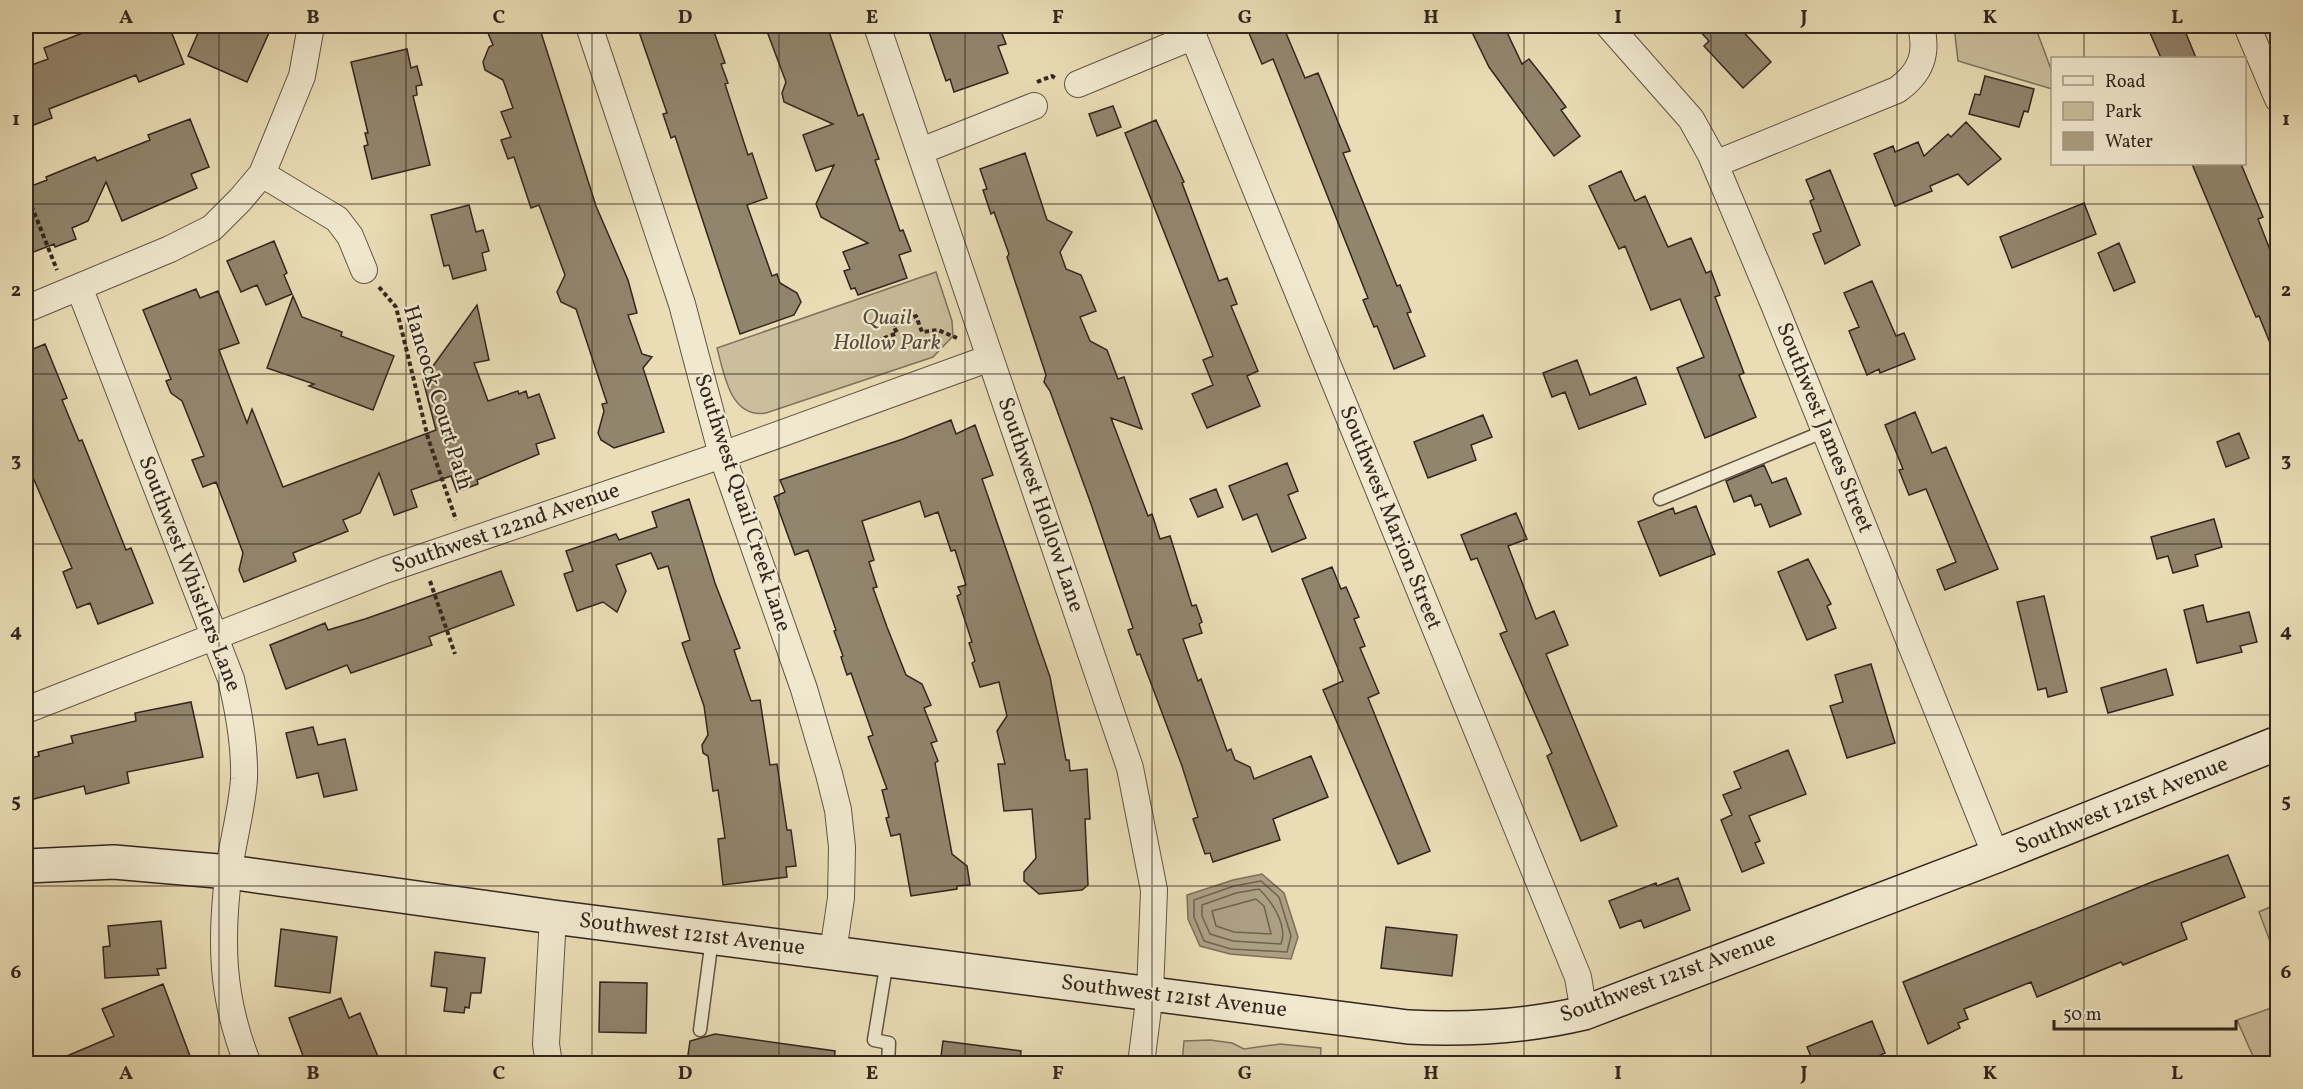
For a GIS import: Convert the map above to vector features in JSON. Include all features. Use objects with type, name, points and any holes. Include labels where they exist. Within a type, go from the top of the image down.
[{"type":"main road","name":"Southwest 121st Avenue","points":[[26,866],[114,862],[229,872],[553,917],[1408,1027],[1487,1029],[1533,1024],[1584,1013],[1996,856],[2277,743]]},
{"type":"street","points":[[26,309],[170,249],[212,228],[262,174],[302,76],[311,26]]},
{"type":"street","name":"Southwest Quail Creek Lane","points":[[589,26],[682,304],[722,455],[804,689],[838,810],[842,847],[841,898],[833,952]]},
{"type":"street","name":"Southwest Hollow Lane","points":[[877,26],[921,151],[979,362],[1130,768],[1154,890],[1150,993],[1140,1064]]},
{"type":"street","name":"Southwest James Street","points":[[1609,26],[1700,131],[1825,431],[1996,856]]},
{"type":"street","points":[[1714,164],[1883,97],[1903,86],[1919,68],[1924,54],[1921,26]]},
{"type":"street","points":[[2247,26],[2277,99]]},
{"type":"street","points":[[1078,84],[1191,31]]},
{"type":"street","name":"Southwest Marion Street","points":[[1191,31],[1578,977],[1584,1013]]},
{"type":"street","points":[[921,151],[1034,106]]},
{"type":"street","points":[[262,174],[337,219],[350,236],[364,270]]},
{"type":"street","name":"Southwest Whistlers Lane","points":[[73,290],[214,636],[231,680],[242,724],[244,780],[229,872],[224,980],[230,1016],[248,1064]]},
{"type":"street","name":"Southwest 122nd Avenue","points":[[26,710],[385,570],[722,455],[979,362]]},
{"type":"street","points":[[549,1064],[546,1044],[553,917]]},
{"type":"lane","points":[[1660,499],[1825,431]]},
{"type":"lane","points":[[700,1030],[712,937]]},
{"type":"lane","points":[[888,960],[874,1040],[889,1043],[888,1064]]},
{"type":"path","points":[[26,192],[73,290]]},
{"type":"path","name":"Hancock Court Path","points":[[364,270],[396,307],[428,438],[464,543]]},
{"type":"path","points":[[870,344],[897,333],[893,325],[916,316],[922,332],[938,330],[956,336],[979,362]]},
{"type":"path","points":[[426,571],[455,654]]},
{"type":"green space","points":[[1954,26],[2035,26],[2051,69],[2051,89],[1958,61]]},
{"type":"green space","name":"Quail Hollow Park","points":[[936,272],[952,321],[953,336],[933,357],[766,413],[754,413],[744,409],[737,402],[726,381],[717,348]]},
{"type":"green space","points":[[2277,904],[2277,960],[2259,912]]},
{"type":"green space","points":[[2277,1006],[2277,1063],[2256,1063],[2237,1020]]},
{"type":"green space","points":[[1210,1040],[1232,1043],[1244,1049],[1280,1044],[1321,1048],[1320,1063],[1182,1063],[1184,1041]]},
{"type":"water","points":[[1262,874],[1284,893],[1298,937],[1291,959],[1230,954],[1200,946],[1188,919],[1187,895],[1233,880]]},
{"type":"building","points":[[114,26],[169,26],[184,64],[139,82],[136,75],[49,109],[52,118],[26,128],[26,67],[48,59],[44,48],[98,27],[99,31]]},
{"type":"building","points":[[201,26],[272,26],[247,82],[188,56]]},
{"type":"building","points":[[485,26],[539,26],[596,206],[628,280],[637,313],[628,315],[642,354],[652,357],[643,368],[664,432],[614,448],[601,440],[598,433],[604,411],[602,404],[607,403],[576,309],[561,302],[557,292],[565,275],[539,205],[531,208],[514,157],[508,159],[501,140],[511,137],[501,112],[513,108],[503,80],[485,70],[483,62],[489,47],[493,45]]},
{"type":"building","points":[[637,26],[712,26],[725,63],[721,64],[728,83],[725,84],[748,155],[752,153],[767,198],[747,205],[772,276],[777,274],[780,283],[797,293],[801,302],[794,315],[740,334],[675,136],[671,138],[663,114],[667,113]]},
{"type":"building","points":[[765,26],[827,26],[858,116],[863,114],[879,159],[875,160],[900,231],[903,230],[911,251],[899,255],[907,278],[858,295],[855,288],[851,289],[844,271],[850,269],[843,252],[868,243],[821,217],[816,204],[834,165],[816,171],[803,135],[833,124],[784,102],[782,93],[786,82]]},
{"type":"building","points":[[927,26],[999,26],[1006,44],[998,46],[1008,73],[954,92],[950,79],[946,81]]},
{"type":"building","points":[[1246,26],[1283,26],[1305,78],[1318,73],[1350,151],[1343,153],[1397,286],[1400,285],[1411,312],[1407,313],[1425,356],[1394,369],[1377,326],[1374,327],[1363,300],[1368,298],[1273,59],[1262,64]]},
{"type":"building","points":[[1469,26],[1504,26],[1522,64],[1529,59],[1566,107],[1561,110],[1580,136],[1554,156],[1489,67]]},
{"type":"building","points":[[1695,26],[1738,26],[1771,62],[1743,88],[1704,46],[1709,41]]},
{"type":"building","points":[[2147,26],[2183,26],[2196,57],[2161,57]]},
{"type":"building","points":[[407,49],[411,68],[417,66],[422,85],[416,86],[417,95],[413,96],[430,165],[372,179],[364,146],[368,145],[365,133],[368,133],[351,62]]},
{"type":"building","points":[[1985,76],[2034,89],[2028,112],[2024,111],[2019,127],[1969,114],[1975,94],[1980,95]]},
{"type":"building","points":[[1113,106],[1121,127],[1097,136],[1089,114]]},
{"type":"building","points":[[190,119],[209,167],[191,174],[197,188],[122,221],[106,182],[88,221],[72,228],[76,239],[55,247],[54,244],[26,255],[26,188],[47,180],[46,177],[95,157],[97,161],[150,140],[148,135]]},
{"type":"building","points":[[1156,120],[1184,182],[1182,183],[1219,281],[1227,278],[1237,304],[1231,306],[1258,371],[1247,376],[1260,406],[1207,428],[1192,394],[1213,385],[1203,360],[1213,356],[1125,133]]},
{"type":"building","points":[[1966,122],[2001,159],[1968,185],[1958,174],[1930,186],[1932,191],[1895,206],[1874,154],[1893,146],[1895,152],[1918,142],[1924,156],[1948,134],[1951,137]]},
{"type":"building","points":[[1025,153],[1047,220],[1072,232],[1060,252],[1066,269],[1081,275],[1096,311],[1080,317],[1090,341],[1107,350],[1118,379],[1124,377],[1142,429],[1111,418],[1148,516],[1152,514],[1160,539],[1170,536],[1192,606],[1196,605],[1202,622],[1199,624],[1202,633],[1183,639],[1198,681],[1201,679],[1227,751],[1231,749],[1235,760],[1250,767],[1254,779],[1311,756],[1328,797],[1273,819],[1280,840],[1213,862],[1210,853],[1205,854],[1193,819],[1198,817],[1182,766],[1140,654],[1137,655],[1128,630],[1133,628],[1091,504],[1050,391],[1044,382],[1046,375],[1007,257],[1009,254],[994,212],[991,214],[983,190],[987,189],[980,169]]},
{"type":"building","points":[[2192,165],[2241,165],[2263,217],[2258,219],[2277,268],[2277,360],[2259,316],[2256,317]]},
{"type":"building","points":[[1830,170],[1860,245],[1825,264],[1813,234],[1821,231],[1810,201],[1814,199],[1806,180]]},
{"type":"building","points":[[1621,171],[1635,201],[1645,196],[1668,247],[1691,238],[1706,273],[1711,271],[1720,295],[1715,297],[1744,373],[1739,375],[1756,417],[1705,438],[1677,368],[1704,357],[1680,299],[1651,310],[1625,246],[1619,249],[1589,186]]},
{"type":"building","points":[[2084,203],[2096,234],[2012,268],[2000,237]]},
{"type":"building","points":[[469,205],[476,232],[483,230],[489,251],[482,253],[486,270],[453,279],[449,265],[444,266],[431,215]]},
{"type":"building","points":[[274,241],[287,273],[284,275],[292,294],[266,305],[257,285],[241,292],[227,261]]},
{"type":"building","points":[[2119,243],[2135,282],[2114,291],[2098,253]]},
{"type":"building","points":[[1872,281],[1896,336],[1904,333],[1915,359],[1880,373],[1879,369],[1867,375],[1849,331],[1859,327],[1844,293]]},
{"type":"building","points":[[196,289],[200,298],[218,291],[239,343],[219,350],[247,423],[252,409],[283,487],[436,430],[423,380],[477,305],[489,360],[474,363],[488,401],[518,391],[519,394],[526,391],[528,398],[539,394],[555,438],[536,444],[539,454],[477,480],[478,484],[457,492],[451,476],[411,490],[417,507],[394,515],[379,473],[360,513],[343,520],[348,531],[293,553],[296,561],[244,582],[239,570],[243,553],[233,526],[216,482],[203,487],[192,460],[204,456],[182,401],[171,393],[166,381],[171,379],[143,310]]},
{"type":"building","points":[[293,296],[302,317],[342,332],[341,336],[394,356],[373,410],[309,386],[314,384],[267,368]]},
{"type":"building","points":[[45,344],[67,398],[62,400],[79,441],[82,440],[126,550],[131,548],[153,603],[98,624],[90,603],[77,608],[63,572],[72,568],[26,461],[26,352]]},
{"type":"building","points":[[1577,360],[1590,395],[1636,377],[1646,404],[1579,429],[1565,392],[1552,397],[1543,373]]},
{"type":"building","points":[[1915,412],[1932,453],[1946,447],[1998,569],[1945,590],[1937,570],[1956,562],[1926,489],[1909,495],[1899,470],[1903,469],[1885,425]]},
{"type":"building","points":[[1483,415],[1492,437],[1471,445],[1476,460],[1428,478],[1414,442]]},
{"type":"building","points":[[951,420],[956,434],[975,425],[993,475],[982,479],[1050,677],[1066,760],[1069,760],[1070,771],[1087,769],[1090,819],[1085,819],[1088,885],[1082,890],[1039,894],[1024,881],[1024,872],[1036,858],[1032,809],[1004,811],[998,764],[1005,764],[997,731],[1007,716],[999,682],[980,687],[972,663],[975,661],[969,643],[972,642],[957,596],[961,594],[958,587],[966,585],[955,550],[951,551],[938,512],[925,517],[920,501],[862,521],[874,560],[869,562],[877,587],[873,588],[887,627],[906,675],[922,684],[931,705],[924,708],[937,741],[931,743],[938,761],[935,763],[952,854],[967,866],[970,885],[911,896],[900,834],[891,836],[886,818],[889,817],[882,790],[887,789],[868,737],[873,735],[851,673],[847,675],[834,631],[836,630],[808,550],[795,555],[774,497],[785,492],[780,480],[903,439]]},
{"type":"building","points":[[2239,433],[2249,458],[2226,467],[2217,442]]},
{"type":"building","points":[[1287,463],[1298,491],[1288,495],[1306,538],[1272,552],[1257,514],[1243,520],[1229,486]]},
{"type":"building","points":[[1764,465],[1772,483],[1786,478],[1801,514],[1770,527],[1761,504],[1755,506],[1751,495],[1734,502],[1726,481]]},
{"type":"building","points":[[1216,489],[1223,507],[1198,517],[1190,499]]},
{"type":"building","points":[[689,499],[715,583],[740,648],[734,650],[751,701],[760,700],[770,765],[777,764],[787,830],[791,830],[796,866],[786,867],[787,877],[723,885],[718,839],[725,838],[718,790],[713,791],[708,756],[703,753],[702,745],[708,735],[704,706],[682,643],[690,640],[668,566],[658,569],[651,553],[616,565],[626,591],[617,612],[603,602],[577,611],[564,574],[573,571],[566,551],[616,534],[619,540],[657,527],[652,512]]},
{"type":"building","points":[[1696,506],[1715,554],[1660,576],[1638,522],[1673,508],[1675,514]]},
{"type":"building","points":[[1516,513],[1527,539],[1508,546],[1536,619],[1554,611],[1568,645],[1546,654],[1617,826],[1581,841],[1547,756],[1552,753],[1500,634],[1507,631],[1477,558],[1471,560],[1461,535]]},
{"type":"building","points":[[2214,519],[2222,547],[2195,555],[2198,566],[2173,573],[2168,556],[2157,559],[2151,537]]},
{"type":"building","points":[[1808,559],[1831,604],[1827,606],[1836,628],[1807,640],[1778,572]]},
{"type":"building","points":[[1332,567],[1341,589],[1346,587],[1359,617],[1354,619],[1365,646],[1360,648],[1379,693],[1368,698],[1430,851],[1398,864],[1323,690],[1343,681],[1302,579]]},
{"type":"building","points":[[501,571],[514,605],[429,637],[432,645],[351,673],[347,665],[286,689],[270,645],[325,623],[328,630],[365,619]]},
{"type":"building","points":[[2044,596],[2067,692],[2048,697],[2046,688],[2038,690],[2017,602]]},
{"type":"building","points":[[2203,605],[2207,622],[2249,612],[2257,642],[2240,646],[2242,652],[2197,663],[2184,610]]},
{"type":"building","points":[[1871,664],[1895,743],[1847,758],[1830,706],[1843,702],[1835,675]]},
{"type":"building","points":[[2166,669],[2173,695],[2108,713],[2101,688]]},
{"type":"building","points":[[191,702],[203,757],[127,772],[129,783],[86,794],[84,786],[26,801],[26,759],[39,756],[38,752],[73,743],[71,736],[136,721],[135,713]]},
{"type":"building","points":[[313,727],[318,745],[345,739],[357,790],[324,797],[318,773],[297,778],[286,733]]},
{"type":"building","points":[[1788,750],[1806,794],[1749,816],[1760,841],[1755,843],[1764,863],[1742,872],[1721,820],[1732,815],[1723,795],[1741,788],[1734,772]]},
{"type":"building","points":[[2228,855],[2245,897],[2181,923],[2187,939],[2123,965],[2121,962],[2037,997],[2031,982],[1964,1009],[1968,1019],[1958,1023],[1960,1028],[1928,1044],[1903,982],[2152,882]]},
{"type":"building","points":[[1678,878],[1690,910],[1644,928],[1641,920],[1620,928],[1609,901],[1656,883],[1657,886]]},
{"type":"building","points":[[161,921],[166,968],[157,969],[159,975],[105,978],[103,947],[110,946],[108,926]]},
{"type":"building","points":[[1386,927],[1457,935],[1452,976],[1381,968]]},
{"type":"building","points":[[281,929],[337,937],[330,993],[275,986]]},
{"type":"building","points":[[435,952],[485,958],[481,993],[471,993],[469,1008],[465,1007],[464,1013],[444,1011],[447,988],[431,986]]},
{"type":"building","points":[[600,982],[647,983],[646,1033],[599,1032]]},
{"type":"building","points":[[163,984],[193,1064],[48,1064],[114,1036],[102,1009]]},
{"type":"building","points":[[341,998],[349,1018],[360,1013],[381,1064],[306,1064],[289,1018]]},
{"type":"building","points":[[1872,1021],[1885,1053],[1860,1064],[1814,1064],[1807,1047]]},
{"type":"building","points":[[715,1034],[835,1051],[834,1064],[687,1062],[690,1041]]},
{"type":"building","points":[[943,1041],[1021,1051],[1020,1064],[940,1064]]}]
